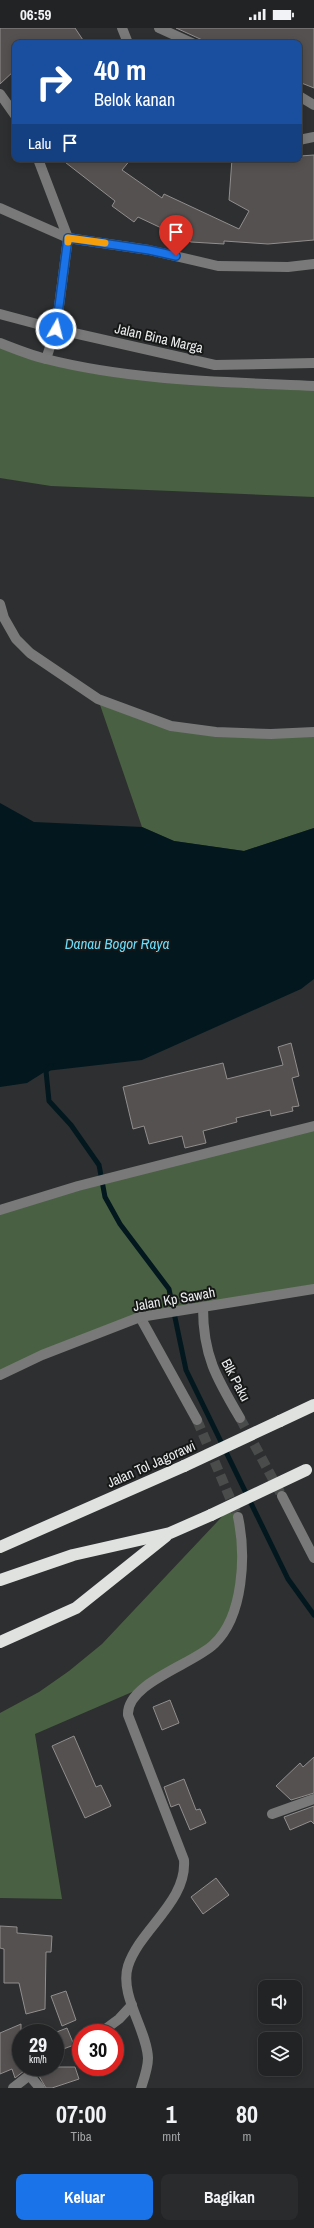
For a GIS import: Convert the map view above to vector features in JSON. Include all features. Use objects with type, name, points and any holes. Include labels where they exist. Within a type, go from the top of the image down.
[{"type":"highway","name":"Jalan Tol Jagorawi","points":[[0,1547],[184,1466],[314,1405]]},
{"type":"highway","points":[[0,1580],[73,1555],[170,1534],[310,1468]]},
{"type":"highway","points":[[0,1642],[76,1608],[170,1534]]},
{"type":"street","points":[[122,28],[127,40]]},
{"type":"street","points":[[159,28],[185,40]]},
{"type":"street","points":[[0,94],[4,102],[12,111]]},
{"type":"street","points":[[302,98],[314,105]]},
{"type":"street","points":[[302,139],[314,137]]},
{"type":"street","points":[[39,162],[68,238],[56,329],[46,359]]},
{"type":"street","points":[[0,208],[68,238],[149,250],[218,266],[288,267],[314,264]]},
{"type":"street","name":"Jalan Bina Marga","points":[[0,314],[56,329],[215,365],[314,363]]},
{"type":"street","points":[[0,343],[46,359],[104,370],[238,384],[314,386]]},
{"type":"street","points":[[0,604],[4,618],[16,639],[30,653],[98,699],[171,726],[216,732],[271,734],[314,732]]},
{"type":"street","points":[[0,1210],[78,1186],[314,1126]]},
{"type":"street","name":"Jalan Kp Sawah","points":[[0,1375],[42,1355],[144,1316],[204,1308],[314,1289]]},
{"type":"street","name":"Blk Paku","points":[[204,1308],[203,1326],[210,1363],[214,1374],[240,1418]]},
{"type":"street","points":[[144,1316],[197,1420]]},
{"type":"street","points":[[282,1496],[314,1558]]},
{"type":"street","points":[[141,2088],[148,2059],[146,2044],[132,2005],[127,1981],[128,1966],[137,1950],[182,1885],[185,1871],[184,1860],[128,1715],[128,1709],[136,1695],[144,1687],[196,1658],[215,1643],[225,1629],[232,1615],[244,1560],[238,1516]]},
{"type":"street","points":[[272,1814],[314,1799]]},
{"type":"street","points":[[112,2024],[132,2005]]},
{"type":"street","points":[[13,2088],[28,2076]]},
{"type":"street","points":[[30,2076],[40,2088]]},
{"type":"green space","points":[[0,343],[46,359],[151,376],[314,386],[314,497],[51,486],[0,478]]},
{"type":"green space","points":[[98,699],[171,726],[314,732],[314,828],[244,851],[174,841],[142,827]]},
{"type":"green space","points":[[314,1126],[314,1289],[148,1315],[0,1376],[0,1210]]},
{"type":"green space","points":[[233,1505],[240,1528],[244,1560],[229,1619],[215,1643],[146,1686],[35,1734],[62,1899],[0,1898],[0,1713],[39,1692],[69,1671],[102,1644]]},
{"type":"water","name":"Danau Bogor Raya","points":[[0,803],[34,822],[142,827],[174,841],[244,851],[314,828],[314,979],[301,989],[142,1060],[46,1071],[27,1083],[0,1087]]},
{"type":"building","points":[[0,28],[75,28],[83,40],[12,40],[12,73],[0,84]]},
{"type":"building","points":[[176,28],[314,28],[314,88],[302,83],[302,40],[202,40]]},
{"type":"building","points":[[314,155],[314,240],[268,244],[224,241],[224,244],[191,242],[138,217],[134,222],[112,206],[115,201],[65,162],[129,162],[122,170],[162,198],[164,194],[239,229],[249,211],[229,200],[232,162],[302,162],[302,156]]},
{"type":"building","points":[[291,1043],[299,1076],[292,1078],[299,1106],[292,1107],[293,1111],[271,1116],[270,1110],[236,1118],[237,1122],[203,1131],[206,1143],[185,1148],[182,1136],[149,1144],[144,1126],[133,1129],[123,1087],[223,1063],[227,1079],[283,1065],[278,1047]]},
{"type":"building","points":[[170,1700],[179,1723],[162,1730],[153,1707]]},
{"type":"building","points":[[74,1736],[96,1787],[101,1785],[111,1806],[85,1818],[52,1746]]},
{"type":"building","points":[[314,1757],[314,1793],[291,1800],[276,1786],[300,1763],[303,1767]]},
{"type":"building","points":[[184,1779],[196,1810],[200,1809],[206,1823],[190,1830],[179,1804],[171,1807],[164,1787]]},
{"type":"building","points":[[314,1806],[314,1824],[311,1821],[290,1830],[284,1817]]},
{"type":"building","points":[[216,1878],[229,1895],[203,1914],[191,1897]]},
{"type":"building","points":[[0,1926],[17,1927],[17,1933],[52,1936],[51,1952],[46,1952],[45,2009],[26,2014],[19,1983],[4,1983],[4,1949],[0,1948]]},
{"type":"building","points":[[66,1991],[76,2020],[64,2025],[61,2024],[51,1996]]},
{"type":"building","points":[[12,2028],[12,2069],[0,2074],[0,2033]]},
{"type":"building","points":[[67,2028],[72,2040],[72,2046],[64,2049],[64,2029]]},
{"type":"building","points":[[64,2067],[72,2067],[72,2076],[78,2076],[79,2079],[52,2088],[46,2088],[39,2076],[64,2076]]},
{"type":"waterway","points":[[51,1066],[46,1071],[49,1101],[71,1125],[99,1165],[105,1197],[120,1224],[169,1289],[186,1370],[288,1579],[314,1615]]},
{"type":"tunnel","points":[[240,1418],[282,1496]]},
{"type":"tunnel","points":[[197,1420],[238,1517]]},
{"type":"slow traffic","points":[[68,242],[68,238],[105,243]]},
{"type":"route","points":[[56,329],[68,238],[149,250],[176,256]]}]
